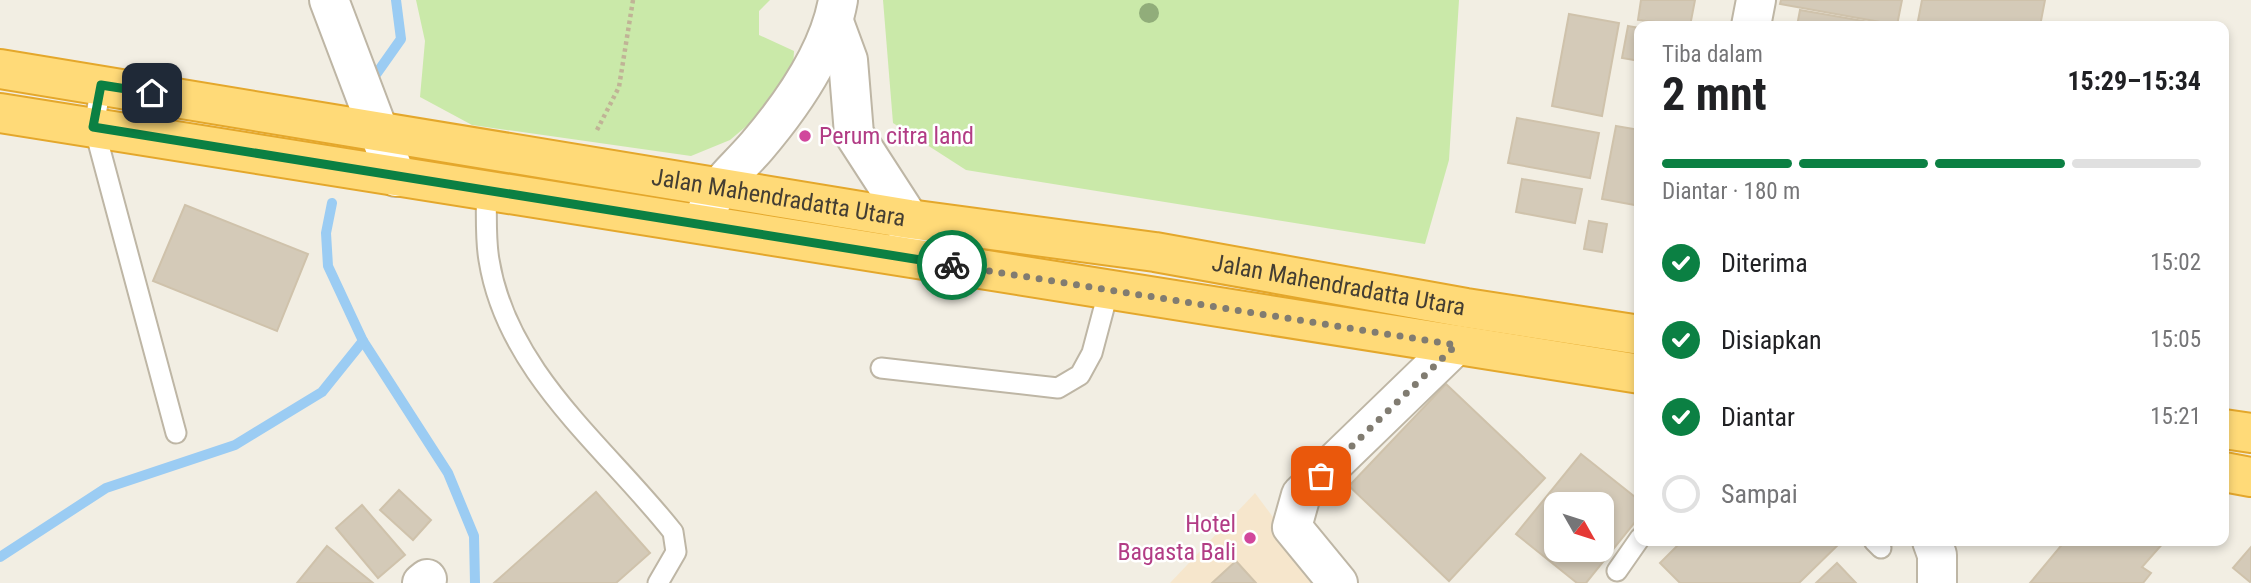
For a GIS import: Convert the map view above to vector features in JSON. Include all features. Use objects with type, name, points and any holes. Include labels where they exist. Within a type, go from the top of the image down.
[{"type":"highway","name":"Jalan Mahendradatta Utara","points":[[0,69],[909,219],[1155,252],[1466,308],[1634,334]]},
{"type":"highway","name":"Jalan Mahendradatta Utara","points":[[0,113],[1634,373]]},
{"type":"highway","points":[[2229,430],[2251,433]]},
{"type":"highway","points":[[2229,473],[2251,477]]},
{"type":"street","points":[[329,0],[396,177]]},
{"type":"street","points":[[1752,21],[1756,0]]},
{"type":"street","points":[[701,225],[717,187],[757,146],[798,92],[836,11]]},
{"type":"street","points":[[836,11],[848,60],[855,134],[909,219],[908,258]]},
{"type":"street","points":[[1338,583],[1292,527],[1301,495],[1456,345]]},
{"type":"street","points":[[1934,546],[1937,555],[1937,583]]},
{"type":"lane","points":[[101,85],[93,127],[176,433]]},
{"type":"lane","points":[[486,190],[489,260],[508,323],[539,378],[673,532],[676,552],[657,583]]},
{"type":"lane","points":[[881,368],[1058,388],[1080,375],[1092,353],[1109,289]]},
{"type":"lane","points":[[1617,571],[1634,546]]},
{"type":"path","points":[[580,166],[620,87],[633,0]]},
{"type":"shaded area","name":"Hotel Bagasta Bali","points":[[1255,493],[1322,583],[1170,583]]},
{"type":"green space","points":[[416,0],[770,0],[759,11],[759,35],[794,51],[793,68],[768,108],[730,140],[691,156],[472,125],[420,97],[425,41]]},
{"type":"green space","points":[[883,0],[1459,0],[1449,160],[1425,244],[966,170],[893,123]]},
{"type":"building","points":[[1641,0],[1695,0],[1691,21],[1638,20]]},
{"type":"building","points":[[1781,0],[1902,0],[1898,21],[1875,21],[1780,4]]},
{"type":"building","points":[[1922,0],[2045,0],[2041,21],[1918,21]]},
{"type":"building","points":[[1800,10],[1863,21],[1798,21]]},
{"type":"building","points":[[1569,14],[1619,23],[1602,116],[1552,106]]},
{"type":"building","points":[[1628,26],[1634,27],[1634,60],[1622,58]]},
{"type":"building","points":[[1517,118],[1599,133],[1590,178],[1508,163]]},
{"type":"building","points":[[1616,126],[1634,129],[1634,205],[1602,199]]},
{"type":"building","points":[[1522,179],[1582,189],[1575,223],[1516,212]]},
{"type":"building","points":[[185,205],[308,254],[277,331],[153,281]]},
{"type":"building","points":[[1589,221],[1607,224],[1602,252],[1584,249]]},
{"type":"building","points":[[1446,384],[1545,478],[1449,581],[1349,486]]},
{"type":"building","points":[[1581,454],[1634,496],[1634,523],[1614,548],[1614,492],[1550,492]]},
{"type":"building","points":[[399,490],[431,520],[413,540],[380,510]]},
{"type":"building","points":[[596,492],[650,553],[616,583],[494,583]]},
{"type":"building","points":[[1544,500],[1544,556],[1516,534]]},
{"type":"building","points":[[362,505],[405,555],[378,578],[336,528]]},
{"type":"building","points":[[327,546],[373,583],[297,583]]},
{"type":"building","points":[[1677,546],[1837,546],[1799,583],[1680,583],[1660,563]]},
{"type":"building","points":[[2061,546],[2161,546],[2142,567],[2151,573],[2143,583],[2030,583]]},
{"type":"building","points":[[2251,547],[2251,581],[2250,582],[2233,568]]},
{"type":"building","points":[[1236,561],[1256,583],[1212,583]]},
{"type":"building","points":[[1551,562],[1603,562],[1586,583],[1577,583]]},
{"type":"building","points":[[1837,563],[1856,583],[1816,583]]},
{"type":"waterway","points":[[377,73],[401,39],[396,0]]},
{"type":"waterway","points":[[332,203],[326,233],[328,266],[363,341],[448,473],[474,536],[475,583]]},
{"type":"waterway","points":[[0,557],[106,488],[235,445],[322,392],[363,341]]},
{"type":"way so far","points":[[952,265],[1456,345],[1321,476]]},
{"type":"place","name":"Perum citra land","points":[[805,136]]},
{"type":"place","name":"Hotel Bagasta Bali","points":[[1250,538]]},
{"type":"route","points":[[152,93],[101,85],[93,127],[952,265]]}]
